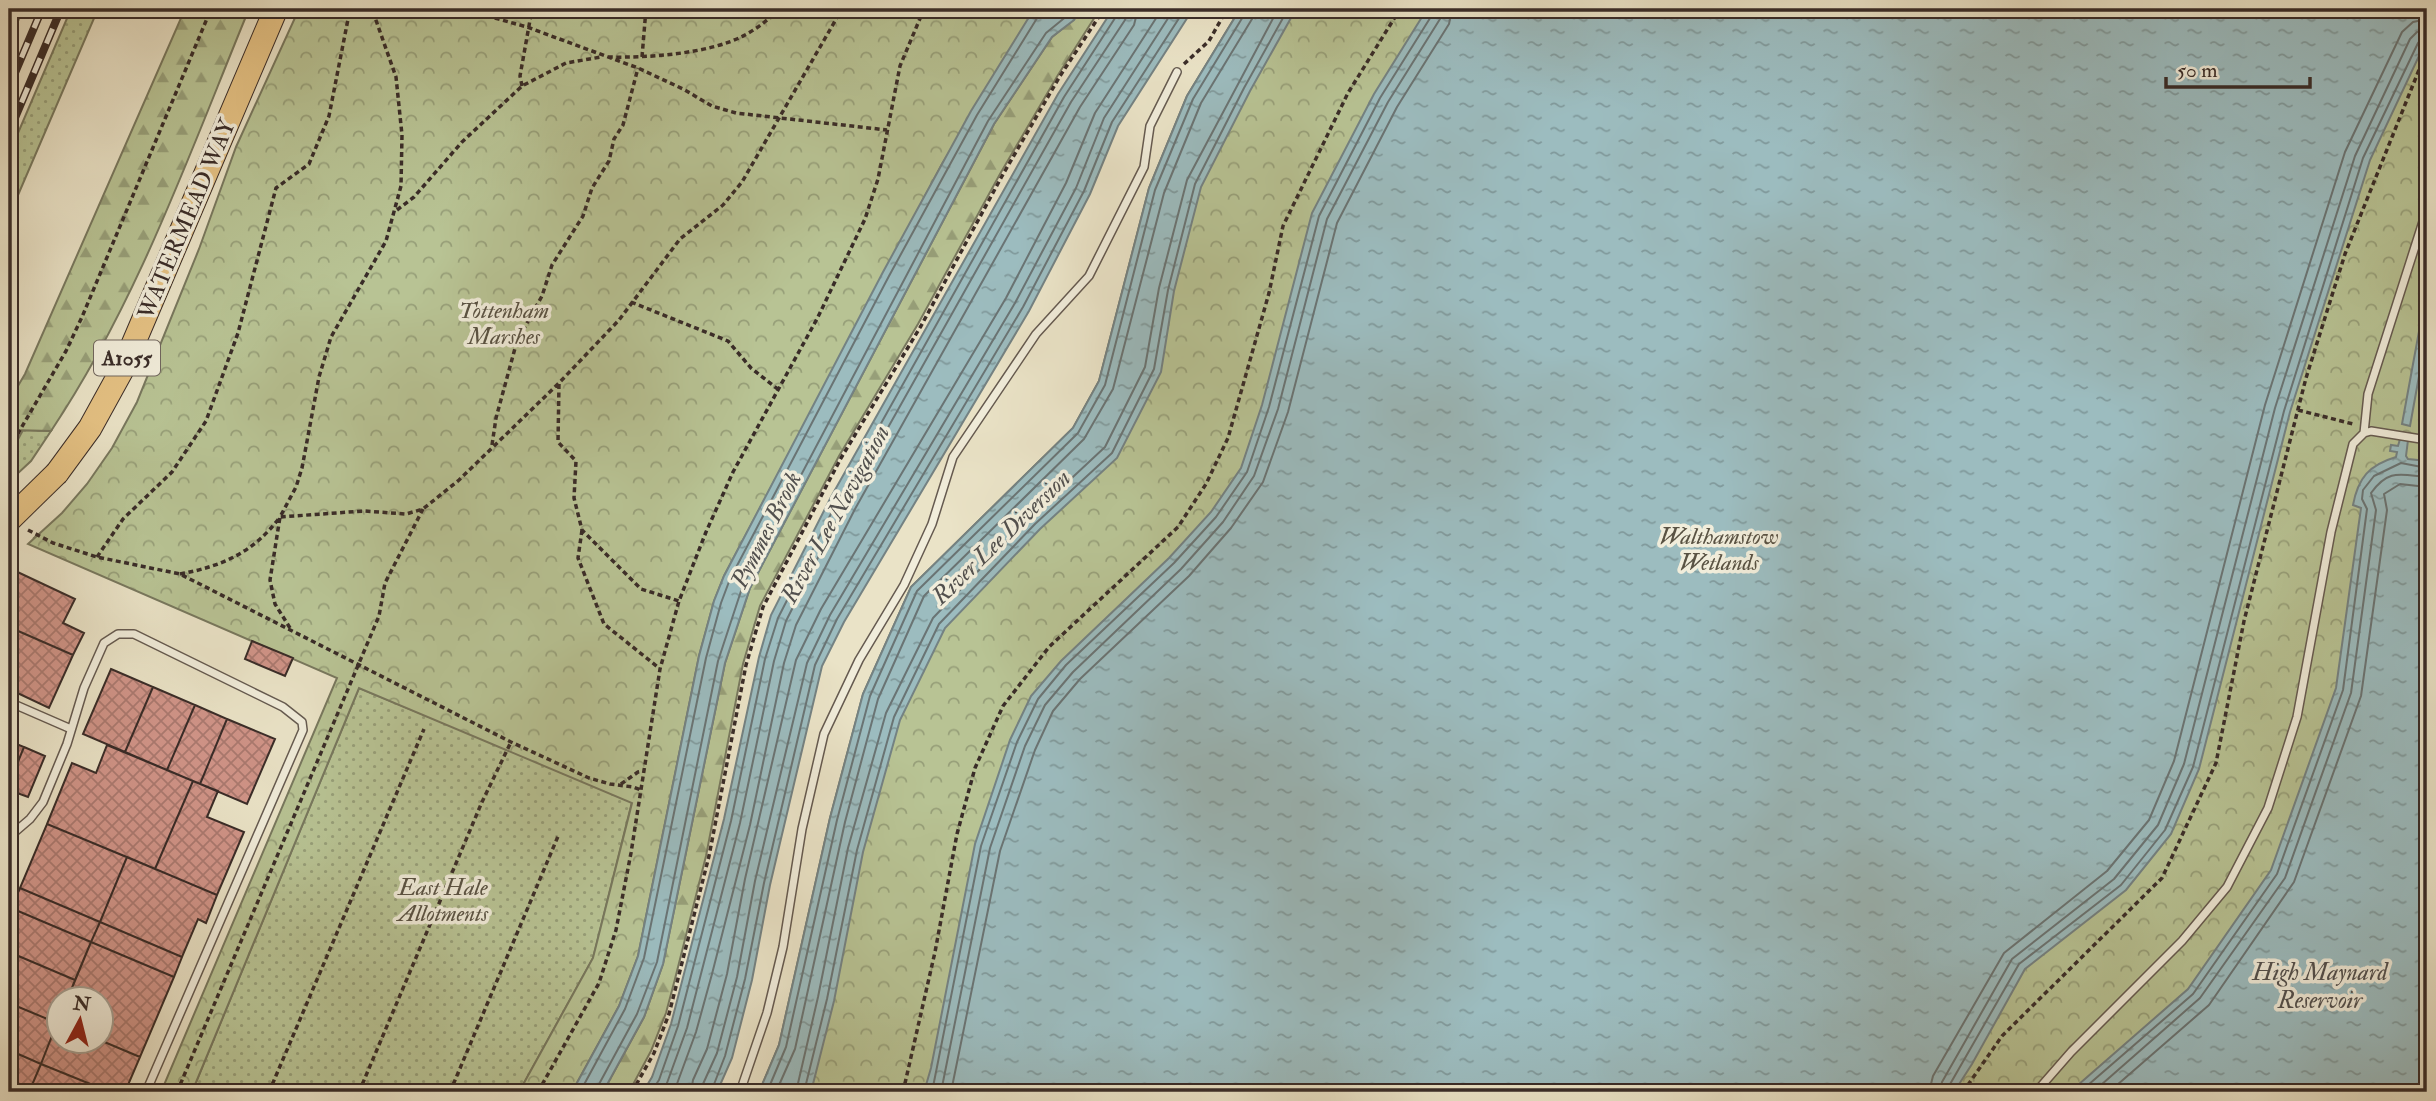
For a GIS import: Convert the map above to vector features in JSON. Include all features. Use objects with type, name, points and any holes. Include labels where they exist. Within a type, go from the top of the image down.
[{"type":"main road","name":"WATERMEAD WAY","points":[[9,520],[57,472],[90,429],[123,368],[275,9]]},
{"type":"lane","points":[[740,1092],[767,1013],[783,947],[802,829],[824,734],[859,660],[904,585],[932,524],[953,457],[1036,334],[1089,276],[1144,167],[1150,126],[1177,72]]},
{"type":"lane","points":[[2364,433],[2368,394],[2427,209]]},
{"type":"lane","points":[[2036,1092],[2071,1052],[2182,941],[2227,887],[2268,808],[2297,717],[2331,532],[2350,451],[2357,438],[2364,433],[2379,431],[2427,440]]},
{"type":"lane","points":[[9,837],[30,819],[43,802],[67,744],[84,688],[104,643],[118,634],[134,634],[283,706],[303,725],[146,1092]]},
{"type":"lane","points":[[9,702],[71,729]]},
{"type":"path","points":[[9,449],[66,351],[82,317],[211,9]]},
{"type":"path","points":[[97,557],[123,519],[172,472],[206,421],[238,333],[276,188],[309,164],[329,116],[350,9]]},
{"type":"path","points":[[180,574],[204,570],[236,556],[266,535],[280,517],[296,487],[302,468],[319,377],[331,337],[382,249],[395,212],[401,186],[402,159],[399,99],[393,65],[372,9]]},
{"type":"path","points":[[428,9],[440,12],[473,12],[527,27],[638,68],[712,106],[736,113],[887,130]]},
{"type":"path","points":[[522,86],[520,76],[531,9]]},
{"type":"path","points":[[642,57],[646,9]]},
{"type":"path","points":[[395,212],[414,197],[462,142],[522,86],[566,63],[604,57],[642,57],[719,46],[752,31],[780,9]]},
{"type":"path","points":[[280,517],[364,511],[406,514],[423,509],[459,480],[559,383],[619,320],[680,239],[723,205],[741,182],[842,9]]},
{"type":"path","points":[[538,1092],[599,983],[620,915],[660,669],[679,601],[723,492],[834,286],[865,219],[878,179],[900,66],[924,9]]},
{"type":"path","points":[[632,1092],[654,1053],[669,1014],[709,856],[746,665],[763,607],[859,428],[920,326],[1002,176],[1104,9]]},
{"type":"path","points":[[1177,72],[1209,41],[1227,9]]},
{"type":"path","points":[[902,1092],[936,952],[957,834],[975,768],[1003,706],[1049,647],[1178,527],[1206,484],[1228,438],[1269,293],[1283,226],[1348,93],[1400,9]]},
{"type":"path","points":[[1963,1092],[2002,1036],[2162,878],[2216,763],[2244,621],[2298,410],[2345,254],[2427,50]]},
{"type":"path","points":[[492,447],[496,418],[517,341],[542,296],[552,265],[583,216],[592,188],[609,161],[614,139],[623,125],[638,68]]},
{"type":"path","points":[[631,302],[728,341],[751,368],[779,390]]},
{"type":"path","points":[[559,383],[558,442],[576,461],[573,498],[582,530],[578,558],[604,624],[660,669]]},
{"type":"path","points":[[2298,410],[2351,423]]},
{"type":"path","points":[[177,1092],[379,616],[385,583],[423,509]]},
{"type":"path","points":[[280,517],[270,580],[275,604],[292,630]]},
{"type":"path","points":[[582,530],[640,589],[679,601]]},
{"type":"path","points":[[42,537],[97,557],[180,574],[511,742],[589,778],[641,790]]},
{"type":"path","points":[[269,1092],[424,729]]},
{"type":"path","points":[[359,1092],[482,802],[511,742]]},
{"type":"path","points":[[619,785],[643,771]]},
{"type":"path","points":[[450,1092],[559,834]]},
{"type":"green space","points":[[9,9],[23,9],[9,43]]},
{"type":"green space","points":[[71,9],[98,9],[9,216],[9,154]]},
{"type":"green space","points":[[185,9],[249,9],[160,225],[110,330],[82,381],[51,431],[11,430],[9,401],[25,374]]},
{"type":"green space","name":"Tottenham Marshes","points":[[299,9],[1037,9],[942,164],[724,576],[699,656],[638,956],[619,1006],[572,1092],[519,1092],[593,958],[632,803],[359,688],[192,1092],[161,1092],[337,678],[28,544],[62,513],[87,484],[112,448],[137,402],[199,249],[236,147]]},
{"type":"green space","points":[[1081,9],[1100,9],[1000,174],[918,324],[839,456],[760,606],[743,664],[706,856],[666,1013],[651,1051],[629,1092],[603,1092],[644,1017],[663,964],[725,663],[750,588],[994,124],[1052,37],[1073,20]]},
{"type":"green space","name":"Walthamstow Wetlands","points":[[1240,9],[2427,9],[2427,1092],[759,1092],[779,1045],[830,818],[863,694],[911,587],[1073,428],[1099,381],[1149,188],[1187,96]]},
{"type":"green space","points":[[23,430],[51,431],[31,461],[15,476],[9,475],[9,456]]},
{"type":"green space","name":"East Hale Allotments","points":[[35,537],[52,546],[96,561],[179,577],[510,745],[588,781],[635,792],[637,799],[622,893],[604,962],[566,1039],[534,1092],[531,1092],[594,981],[615,914],[635,798],[633,793],[587,783],[632,802],[593,958],[519,1092],[192,1092],[359,688],[586,782],[509,747],[178,579],[95,562],[51,547]]},
{"type":"water","name":"Pymmes Brook","points":[[1034,9],[1081,9],[1074,20],[1052,37],[994,124],[750,588],[725,663],[663,964],[644,1017],[603,1092],[572,1092],[619,1006],[638,956],[699,656],[724,576],[883,272],[971,111]]},
{"type":"water","name":"River Lee Navigation","points":[[1113,9],[1193,9],[1118,126],[1090,194],[1029,311],[844,622],[822,666],[770,885],[752,980],[732,1058],[717,1092],[643,1092],[652,1077],[671,1024],[724,819],[759,657],[771,615],[831,497],[1058,94]]},
{"type":"water","name":"River Lee Diversion","points":[[1240,9],[1296,9],[1201,187],[1174,291],[1161,372],[1117,458],[1040,529],[945,628],[900,720],[863,852],[834,1001],[811,1092],[759,1092],[779,1045],[830,818],[863,694],[911,587],[1073,428],[1099,381],[1149,188],[1187,96]]},
{"type":"water","name":"Walthamstow Wetlands","points":[[1427,9],[2427,9],[2427,39],[2370,160],[2290,412],[2199,769],[2171,834],[2126,890],[2025,969],[1954,1092],[924,1092],[975,844],[1010,740],[1031,696],[1061,661],[1169,558],[1211,512],[1241,468],[1262,405],[1312,213],[1374,94]]},
{"type":"water","points":[[2422,315],[2427,315],[2427,354],[2423,354],[2410,426],[2402,424]]},
{"type":"water","name":"High Maynard Reservoir","points":[[2400,439],[2408,440],[2408,459],[2427,461],[2427,1092],[2070,1092],[2188,989],[2271,870],[2336,688],[2361,508],[2353,505],[2355,496],[2366,474],[2379,464],[2396,457],[2397,452],[2390,451],[2391,445],[2398,446]]},
{"type":"building","points":[[9,568],[75,599],[63,623],[84,633],[73,655],[9,627]]},
{"type":"building","points":[[9,627],[73,655],[49,708],[9,689]]},
{"type":"building","points":[[252,641],[293,658],[285,676],[245,659]]},
{"type":"building","points":[[111,669],[153,687],[125,752],[83,734]]},
{"type":"building","points":[[153,687],[195,705],[167,770],[125,752]]},
{"type":"building","points":[[195,705],[227,719],[200,784],[167,770]]},
{"type":"building","points":[[227,719],[275,739],[247,804],[200,784]]},
{"type":"building","points":[[9,741],[24,747],[9,784]]},
{"type":"building","points":[[107,745],[193,781],[155,869],[47,824],[72,763],[96,773]]},
{"type":"building","points":[[24,747],[45,756],[28,797],[9,790]]},
{"type":"building","points":[[193,781],[218,791],[207,817],[244,832],[217,895],[155,869]]},
{"type":"building","points":[[47,824],[127,857],[100,922],[20,888]]},
{"type":"building","points":[[127,857],[217,895],[206,923],[198,919],[182,957],[100,922]]},
{"type":"building","points":[[20,888],[100,922],[91,942],[11,908]]},
{"type":"building","points":[[11,908],[91,942],[75,980],[9,952]]},
{"type":"building","points":[[100,922],[182,957],[174,977],[91,942]]},
{"type":"building","points":[[91,942],[174,977],[140,1057],[116,1047],[116,986],[73,986]]},
{"type":"building","points":[[9,952],[75,980],[73,986],[46,986],[46,1018],[9,1003]]},
{"type":"building","points":[[9,1003],[46,1018],[46,1051],[41,1064],[9,1050]]},
{"type":"building","points":[[116,1047],[140,1057],[125,1092],[110,1092],[41,1064],[46,1051],[46,1056],[116,1056]]},
{"type":"building","points":[[9,1050],[41,1064],[29,1092],[9,1092]]},
{"type":"building","points":[[41,1064],[110,1092],[29,1092]]},
{"type":"railway","points":[[9,87],[42,9]]},
{"type":"railway","points":[[9,132],[61,9]]}]
